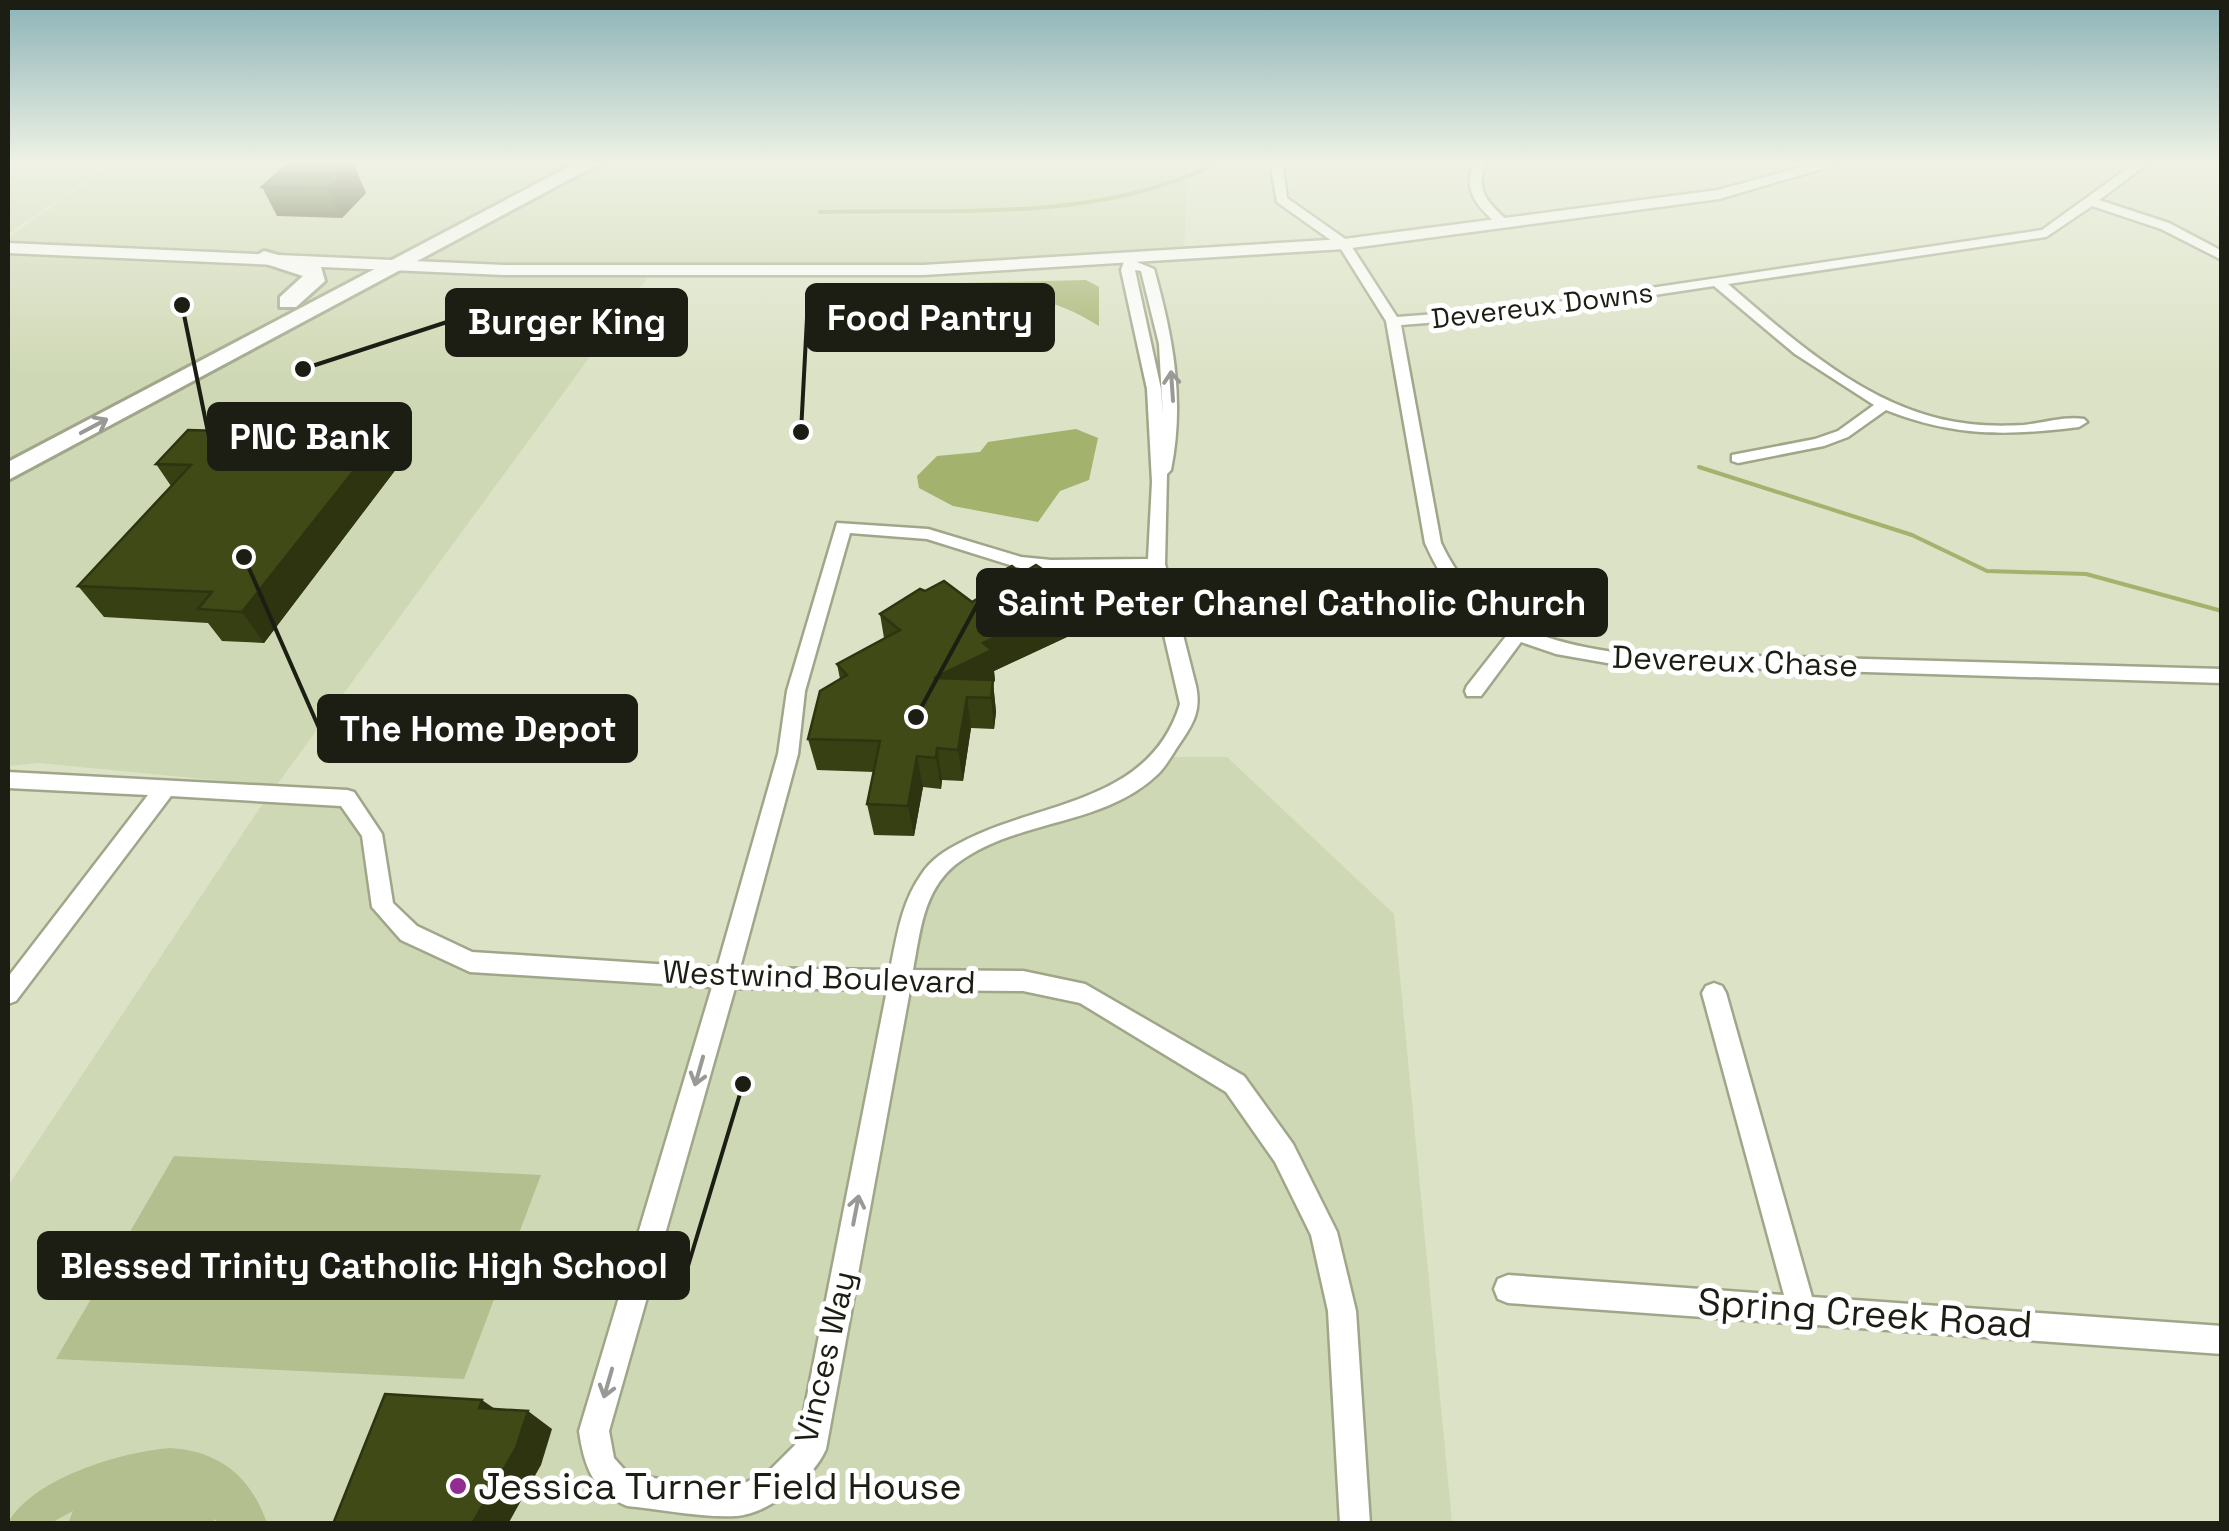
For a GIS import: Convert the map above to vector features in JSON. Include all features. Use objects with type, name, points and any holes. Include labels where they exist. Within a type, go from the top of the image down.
[{"type":"main road","points":[[8,447],[423,233]]},
{"type":"main road","points":[[8,472],[459,233]]},
{"type":"main road","points":[[264,257],[313,272],[314,281],[288,302]]},
{"type":"street","points":[[1329,233],[1344,244]]},
{"type":"street","points":[[8,248],[566,272],[828,272],[1132,262],[1428,233]]},
{"type":"street","name":"Devereux Downs","points":[[1393,321],[1477,317],[2043,233]]},
{"type":"street","points":[[2179,233],[2222,256]]},
{"type":"street","name":"Devereux Chase","points":[[1344,244],[1393,321],[1433,544],[1444,573],[1485,617],[1516,636],[1613,658],[2222,676]]},
{"type":"street","name":"Vinces Way","points":[[1132,262],[1128,270],[1154,390],[1160,482],[1156,564],[1187,686],[1190,704],[1185,721],[1153,767],[1123,789],[1100,802],[995,834],[948,859],[929,880],[913,911],[811,1449],[779,1483],[738,1501],[627,1492],[613,1485],[598,1461],[594,1430],[788,754],[796,690],[842,527],[928,534],[1020,562],[1051,566],[1156,564]]},
{"type":"street","points":[[1718,283],[1814,366],[1882,406],[1974,427],[2022,429],[2079,422]]},
{"type":"street","points":[[1738,458],[1776,453],[1842,434],[1882,406]]},
{"type":"street","points":[[1474,690],[1516,636]]},
{"type":"street","name":"Westwind Boulevard","points":[[8,780],[346,798],[372,834],[383,906],[409,933],[470,962],[726,978],[900,983],[1023,981],[1085,994],[1235,1084],[1284,1153],[1324,1232],[1342,1311],[1355,1524]]},
{"type":"street","points":[[8,994],[164,790]]},
{"type":"street","points":[[1714,993],[1801,1307]]},
{"type":"street","name":"Spring Creek Road","points":[[1508,1289],[2222,1340]]},
{"type":"shaded area","points":[[14,233],[1185,233],[1184,256],[1025,266],[654,269],[276,786],[39,763],[8,766],[8,238]]},
{"type":"shaded area","points":[[1086,280],[1099,287],[1099,326],[1046,302],[955,291],[952,287],[960,283]]},
{"type":"shaded area","points":[[1076,429],[1098,438],[1089,480],[1060,491],[1038,522],[953,506],[919,488],[917,476],[937,456],[980,452],[988,442]]},
{"type":"shaded area","points":[[1160,757],[1227,757],[1394,914],[1452,1523],[8,1524],[8,1186],[269,794],[347,798],[372,834],[383,907],[470,962],[893,983],[905,946],[948,859],[1126,787]]},
{"type":"shaded area","points":[[174,1156],[541,1175],[464,1379],[56,1359]]},
{"type":"shaded area","points":[[170,1448],[204,1455],[231,1469],[252,1492],[267,1523],[218,1523],[215,1519],[213,1524],[68,1523],[73,1511],[51,1523],[8,1523],[37,1493],[80,1470],[128,1455]]},
{"type":"building","points":[[236,418],[390,425],[242,612],[198,609],[212,592],[78,586],[191,465],[156,464],[188,430],[224,431]]},
{"type":"building","points":[[1036,565],[1070,588],[1055,597],[1066,605],[983,643],[992,650],[934,678],[993,680],[991,698],[967,697],[958,750],[937,748],[936,758],[917,756],[908,806],[867,804],[880,741],[808,739],[820,691],[847,675],[837,664],[900,630],[880,614],[920,589],[925,591],[944,581],[972,602],[997,587],[987,579],[1012,566],[1021,574]]},
{"type":"building","name":"Jessica Turner Field House","points":[[385,1394],[482,1400],[479,1408],[528,1411],[516,1448],[472,1524],[333,1524]]},
{"type":"waterway","points":[[1699,467],[1912,535],[1987,571],[2086,574],[2222,611]]},
{"type":"place","name":"PNC Bank","points":[[182,305]]},
{"type":"place","name":"Burger King","points":[[303,369]]},
{"type":"place","name":"Food Pantry","points":[[801,432]]},
{"type":"place","name":"The Home Depot","points":[[244,557]]},
{"type":"place","name":"Saint Peter Chanel Catholic Church","points":[[916,717]]},
{"type":"place","name":"Blessed Trinity Catholic High School","points":[[743,1084]]},
{"type":"place","name":"Jessica Turner Field House","points":[[458,1486]]}]
